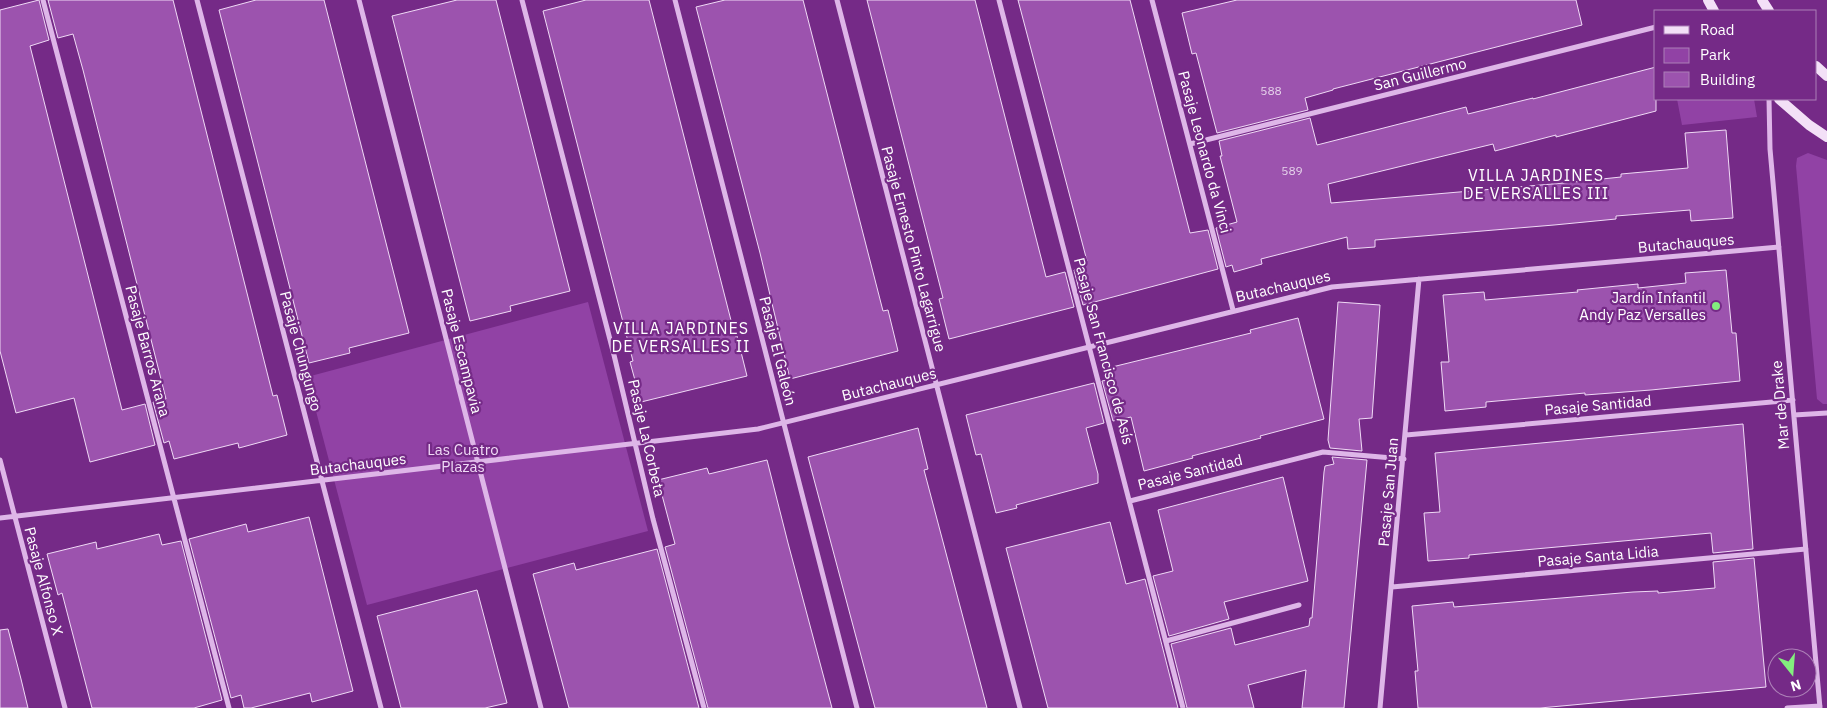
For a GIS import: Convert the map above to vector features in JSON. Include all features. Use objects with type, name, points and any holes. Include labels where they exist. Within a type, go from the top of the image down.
[{"type":"main road","points":[[1817,67],[1827,76]]},
{"type":"main road","points":[[1780,100],[1827,137]]},
{"type":"street","name":"Pasaje Barros Arana","points":[[44,0],[229,708]]},
{"type":"street","name":"Pasaje Chungungo","points":[[197,0],[382,708]]},
{"type":"street","name":"Pasaje Escampavia","points":[[359,0],[541,708]]},
{"type":"street","name":"Pasaje La Corbeta","points":[[522,0],[614,354],[653,519],[704,708]]},
{"type":"street","name":"Pasaje El Galeón","points":[[675,0],[857,708]]},
{"type":"street","name":"Pasaje Ernesto Pinto Lagarrigue","points":[[837,0],[1020,708]]},
{"type":"street","name":"Pasaje San Francisco de Asís","points":[[1000,0],[1183,708]]},
{"type":"street","name":"Pasaje Leonardo da Vinci","points":[[1154,0],[1234,310]]},
{"type":"street","name":"San Guillermo","points":[[1190,144],[1654,28]]},
{"type":"street","name":"Mar de Drake","points":[[1769,100],[1770,149],[1820,707]]},
{"type":"street","name":"Butachauques","points":[[0,518],[730,433],[784,423],[1332,287],[1779,247]]},
{"type":"street","name":"Pasaje San Juan","points":[[1380,708],[1420,278]]},
{"type":"street","name":"Pasaje Santidad","points":[[1406,435],[1793,400]]},
{"type":"street","points":[[1794,416],[1827,413]]},
{"type":"street","name":"Pasaje Santidad","points":[[1130,501],[1324,452],[1404,459]]},
{"type":"street","name":"Pasaje Alfonso X","points":[[0,460],[64,708]]},
{"type":"street","name":"Pasaje Santa Lidia","points":[[1392,587],[1806,548]]},
{"type":"street","points":[[1166,641],[1298,605]]},
{"type":"street","points":[[1787,708],[1820,707]]},
{"type":"green space","points":[[1677,100],[1754,100],[1757,117],[1682,125]]},
{"type":"green space","points":[[1808,153],[1827,160],[1827,404],[1823,404],[1817,399],[1796,166],[1797,158]]},
{"type":"green space","name":"Las Cuatro Plazas","points":[[588,302],[648,531],[367,605],[307,377]]},
{"type":"building","points":[[39,0],[49,40],[30,46],[122,410],[145,404],[155,445],[90,462],[74,398],[16,413],[0,351],[0,10]]},
{"type":"building","points":[[48,0],[173,0],[273,396],[277,395],[287,435],[239,448],[238,443],[174,459],[169,441],[164,443],[153,402],[166,399],[83,70],[73,34],[58,38]]},
{"type":"building","points":[[256,0],[324,0],[409,333],[349,348],[350,353],[309,363],[219,10]]},
{"type":"building","points":[[457,0],[496,0],[570,291],[510,306],[511,311],[470,321],[392,16]]},
{"type":"building","points":[[586,0],[649,0],[735,336],[737,336],[747,376],[641,402],[630,362],[633,361],[543,11]]},
{"type":"building","points":[[725,0],[803,0],[883,311],[888,310],[898,351],[790,379],[760,253],[696,7]]},
{"type":"building","points":[[867,0],[975,0],[1046,277],[1065,272],[1074,307],[949,339],[939,299],[943,298]]},
{"type":"building","points":[[1018,0],[1130,0],[1190,233],[1208,230],[1218,269],[1083,305],[1074,270],[1084,267],[1083,262],[1087,261]]},
{"type":"building","points":[[1237,0],[1576,0],[1582,25],[1333,89],[1305,98],[1308,110],[1217,133],[1196,53],[1192,54],[1182,13]]},
{"type":"building","points":[[1654,68],[1656,111],[1495,151],[1493,144],[1328,184],[1331,203],[1564,183],[1621,177],[1621,174],[1688,168],[1685,133],[1726,130],[1733,218],[1691,221],[1690,210],[1616,216],[1616,219],[1554,225],[1375,240],[1375,247],[1348,249],[1347,237],[1261,259],[1262,264],[1234,272],[1232,265],[1226,267],[1216,228],[1237,222],[1220,156],[1222,156],[1219,141],[1310,118],[1317,145],[1466,107],[1468,114]]},
{"type":"building","points":[[1726,270],[1732,333],[1736,333],[1740,381],[1651,390],[1585,395],[1585,393],[1486,402],[1486,407],[1445,411],[1441,362],[1449,362],[1443,295],[1484,292],[1485,300],[1578,292],[1577,290],[1638,284],[1638,288],[1686,283],[1685,273]]},
{"type":"building","points":[[1338,302],[1380,305],[1372,418],[1359,419],[1362,451],[1330,448],[1328,440]]},
{"type":"building","points":[[1298,318],[1324,419],[1144,471],[1131,417],[1113,421],[1102,381],[1111,379],[1108,368],[1251,333],[1250,330]]},
{"type":"building","points":[[1094,383],[1104,423],[1086,428],[1098,474],[1098,483],[1016,505],[1017,508],[996,513],[981,454],[976,455],[966,415]]},
{"type":"building","points":[[1743,424],[1753,549],[1713,553],[1711,533],[1469,555],[1469,558],[1428,561],[1424,513],[1440,512],[1435,453]]},
{"type":"building","points":[[918,428],[928,469],[924,470],[987,708],[875,708],[808,457]]},
{"type":"building","points":[[1332,457],[1367,460],[1344,708],[1302,708],[1306,670],[1248,685],[1254,708],[1187,708],[1171,644],[1231,628],[1235,645],[1309,626],[1310,618],[1312,618],[1324,472],[1325,466],[1334,464]]},
{"type":"building","points":[[767,460],[832,708],[708,708],[665,547],[675,544],[658,480],[707,468],[709,474]]},
{"type":"building","points":[[1283,477],[1308,581],[1224,602],[1229,619],[1169,636],[1153,576],[1173,571],[1158,510]]},
{"type":"building","points":[[309,517],[353,691],[312,702],[310,693],[251,708],[244,708],[241,695],[231,698],[189,539],[246,524],[248,532]]},
{"type":"building","points":[[1110,522],[1126,584],[1145,579],[1178,708],[1048,708],[1006,548]]},
{"type":"building","points":[[159,534],[162,545],[181,541],[222,700],[194,708],[92,708],[62,593],[58,595],[47,554],[96,542],[97,549]]},
{"type":"building","points":[[657,549],[699,708],[569,708],[533,574],[574,563],[576,570]]},
{"type":"building","points":[[1754,558],[1766,687],[1540,708],[1418,708],[1415,671],[1418,671],[1412,606],[1453,602],[1454,607],[1633,592],[1658,591],[1658,593],[1715,588],[1713,562]]},
{"type":"building","points":[[477,590],[507,703],[485,708],[401,708],[377,616]]},
{"type":"building","points":[[8,629],[28,708],[0,708],[0,630]]},
{"type":"place","name":"Jardín Infantil Andy Paz Versalles","points":[[1716,306]]},
{"type":"district","name":"VILLA JARDINES DE VERSALLES III","points":[[1536,184]]},
{"type":"district","name":"VILLA JARDINES DE VERSALLES II","points":[[681,337]]}]
